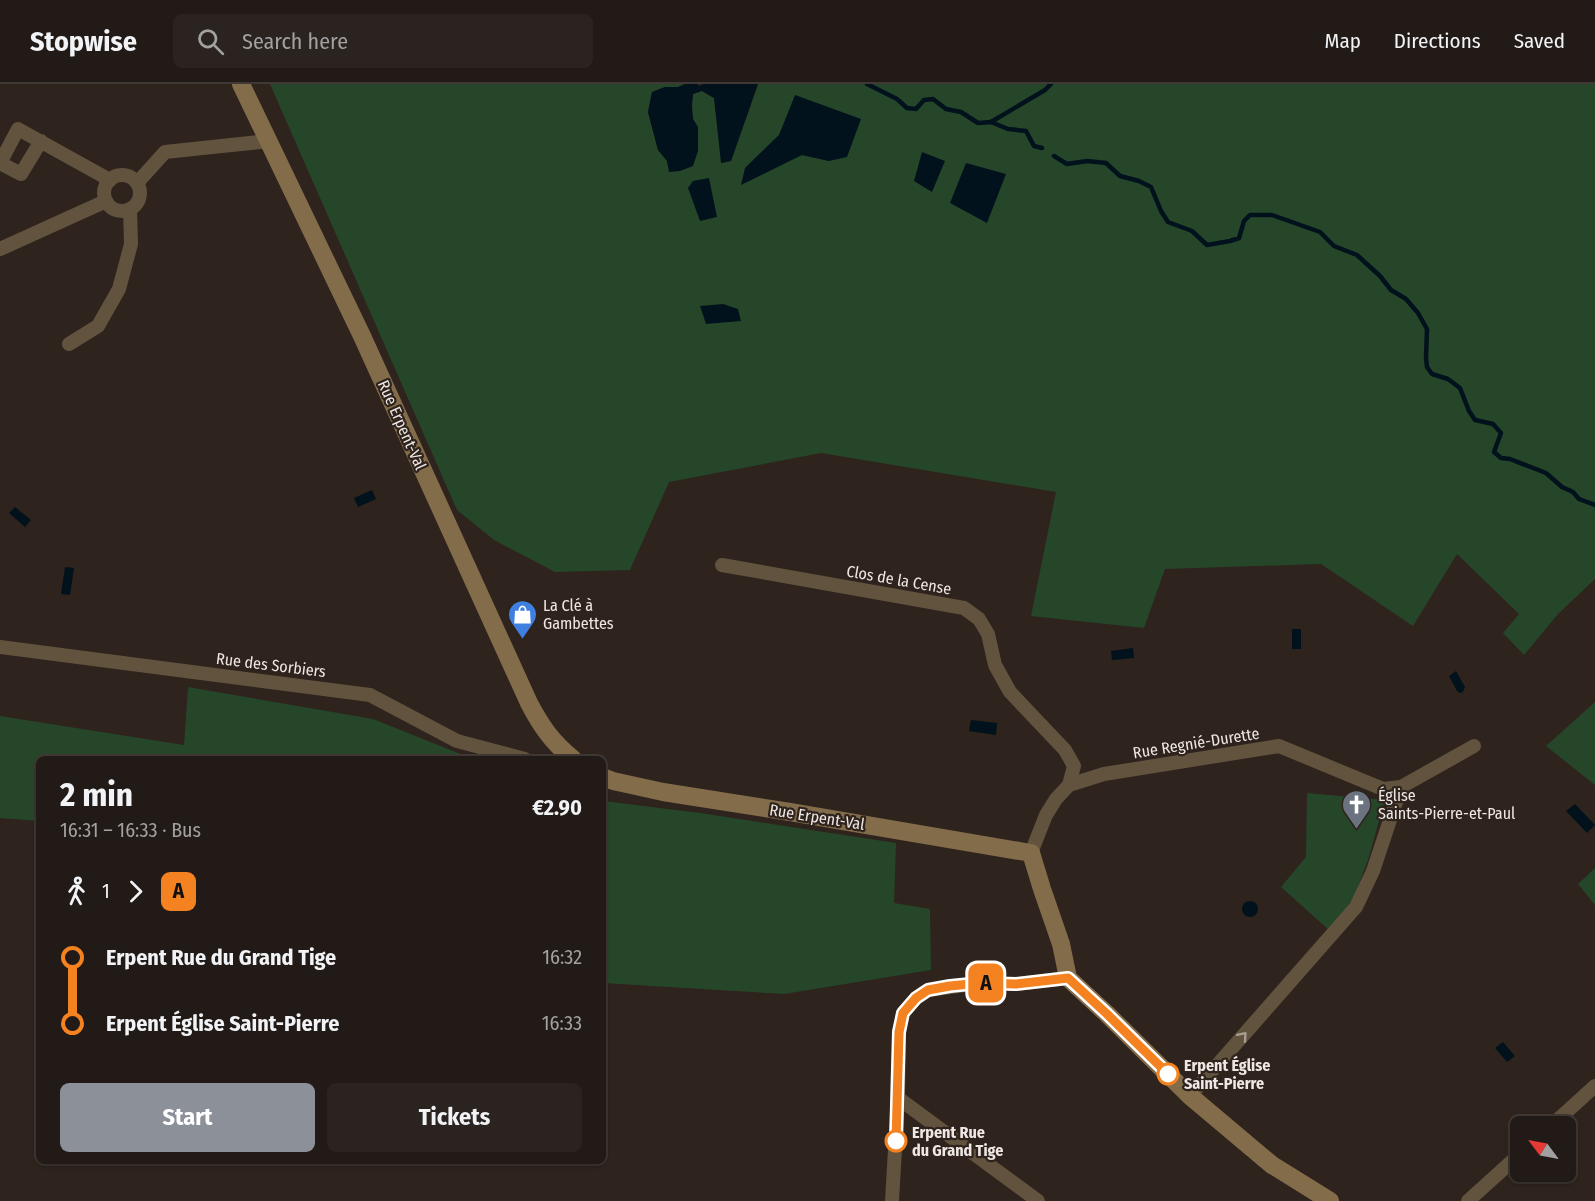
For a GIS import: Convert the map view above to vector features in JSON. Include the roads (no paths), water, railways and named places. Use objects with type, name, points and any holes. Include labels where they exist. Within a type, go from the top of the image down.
[{"type":"street","name":"Rue Erpent-Val","points":[[241,84],[362,336],[529,703],[544,730],[563,756]]},
{"type":"street","points":[[41,141],[110,180]]},
{"type":"street","points":[[137,183],[165,152],[269,141]]},
{"type":"street","points":[[119,176],[129,177],[137,183],[140,190],[139,198],[130,209],[121,211],[112,208],[106,201],[104,193],[110,180],[119,176]]},
{"type":"street","points":[[0,249],[106,201]]},
{"type":"street","points":[[69,344],[98,326],[119,289],[130,244],[130,209]]},
{"type":"street","name":"Clos de la Cense","points":[[722,566],[964,608],[979,620],[988,634],[995,664],[1011,692],[1065,750],[1074,766],[1069,785]]},
{"type":"street","name":"Rue des Sorbiers","points":[[0,647],[370,695],[457,741],[514,756]]},
{"type":"street","name":"Rue Regnié-Durette","points":[[1069,785],[1104,774],[1279,746],[1383,789],[1401,787]]},
{"type":"street","points":[[1190,1096],[1356,907],[1373,871],[1401,787],[1474,747]]},
{"type":"street","name":"Rue Erpent-Val","points":[[606,778],[663,792],[1031,853]]},
{"type":"street","points":[[1069,785],[1046,815],[1031,853],[1061,944],[1068,978],[1190,1096],[1272,1165],[1330,1201]]},
{"type":"street","points":[[892,1201],[899,1032],[903,1013],[916,998],[928,990],[980,983],[1016,984],[1068,978]]},
{"type":"street","points":[[1562,1116],[1595,1086]]},
{"type":"street","points":[[898,1098],[1038,1201]]},
{"type":"street","points":[[1468,1201],[1510,1163]]},
{"type":"water","points":[[685,84],[699,86],[703,84],[758,84],[731,161],[721,163],[714,98],[702,91],[693,94],[693,119],[698,127],[698,151],[693,166],[669,172],[667,161],[658,150],[648,112],[652,92]]},
{"type":"water","points":[[795,95],[861,119],[847,157],[829,161],[802,155],[741,185],[745,168],[779,135]]},
{"type":"water","points":[[922,152],[945,161],[932,192],[914,181]]},
{"type":"water","points":[[966,163],[1006,174],[987,223],[950,203]]},
{"type":"water","points":[[709,178],[717,217],[700,221],[688,188],[693,181]]},
{"type":"water","points":[[723,304],[738,309],[741,321],[706,324],[700,306]]},
{"type":"water","points":[[372,490],[376,499],[358,507],[354,498]]},
{"type":"water","points":[[15,507],[31,520],[25,527],[9,513]]},
{"type":"water","points":[[65,567],[74,568],[70,595],[61,594]]},
{"type":"water","points":[[1292,629],[1301,629],[1301,649],[1292,649]]},
{"type":"water","points":[[1133,648],[1134,658],[1112,660],[1111,651]]},
{"type":"water","points":[[1456,671],[1465,687],[1460,693],[1449,676]]},
{"type":"water","points":[[971,720],[997,723],[996,735],[969,731]]},
{"type":"water","points":[[1575,804],[1595,825],[1587,833],[1566,811]]},
{"type":"water","points":[[1247,901],[1253,901],[1258,909],[1256,915],[1247,917],[1242,912],[1242,906]]},
{"type":"water","points":[[1503,1042],[1515,1056],[1507,1062],[1495,1048]]},
{"type":"waterway","points":[[867,84],[897,99],[907,108],[916,109],[924,100],[933,99],[946,109],[961,112],[978,123],[991,122],[1008,129],[1026,131],[1034,146],[1042,148]]},
{"type":"waterway","points":[[991,122],[1045,90],[1051,84]]},
{"type":"waterway","points":[[1054,156],[1067,164],[1087,161],[1106,163],[1120,176],[1151,187],[1168,222],[1192,231],[1207,245],[1239,238],[1244,221],[1250,215],[1272,215],[1320,232],[1334,246],[1357,255],[1380,276],[1391,290],[1406,299],[1418,313],[1427,329],[1427,367],[1432,374],[1448,379],[1460,388],[1475,420],[1493,424],[1501,433],[1494,452],[1501,458],[1510,459],[1546,473],[1579,499],[1595,505]]},
{"type":"place","name":"La Clé à Gambettes","points":[[522,640]]},
{"type":"place","name":"Église Saints-Pierre-et-Paul","points":[[1357,830]]},
{"type":"place","name":"Erpent Église Saint-Pierre","points":[[1168,1074]]},
{"type":"place","name":"Erpent Rue du Grand Tige","points":[[896,1141]]}]
